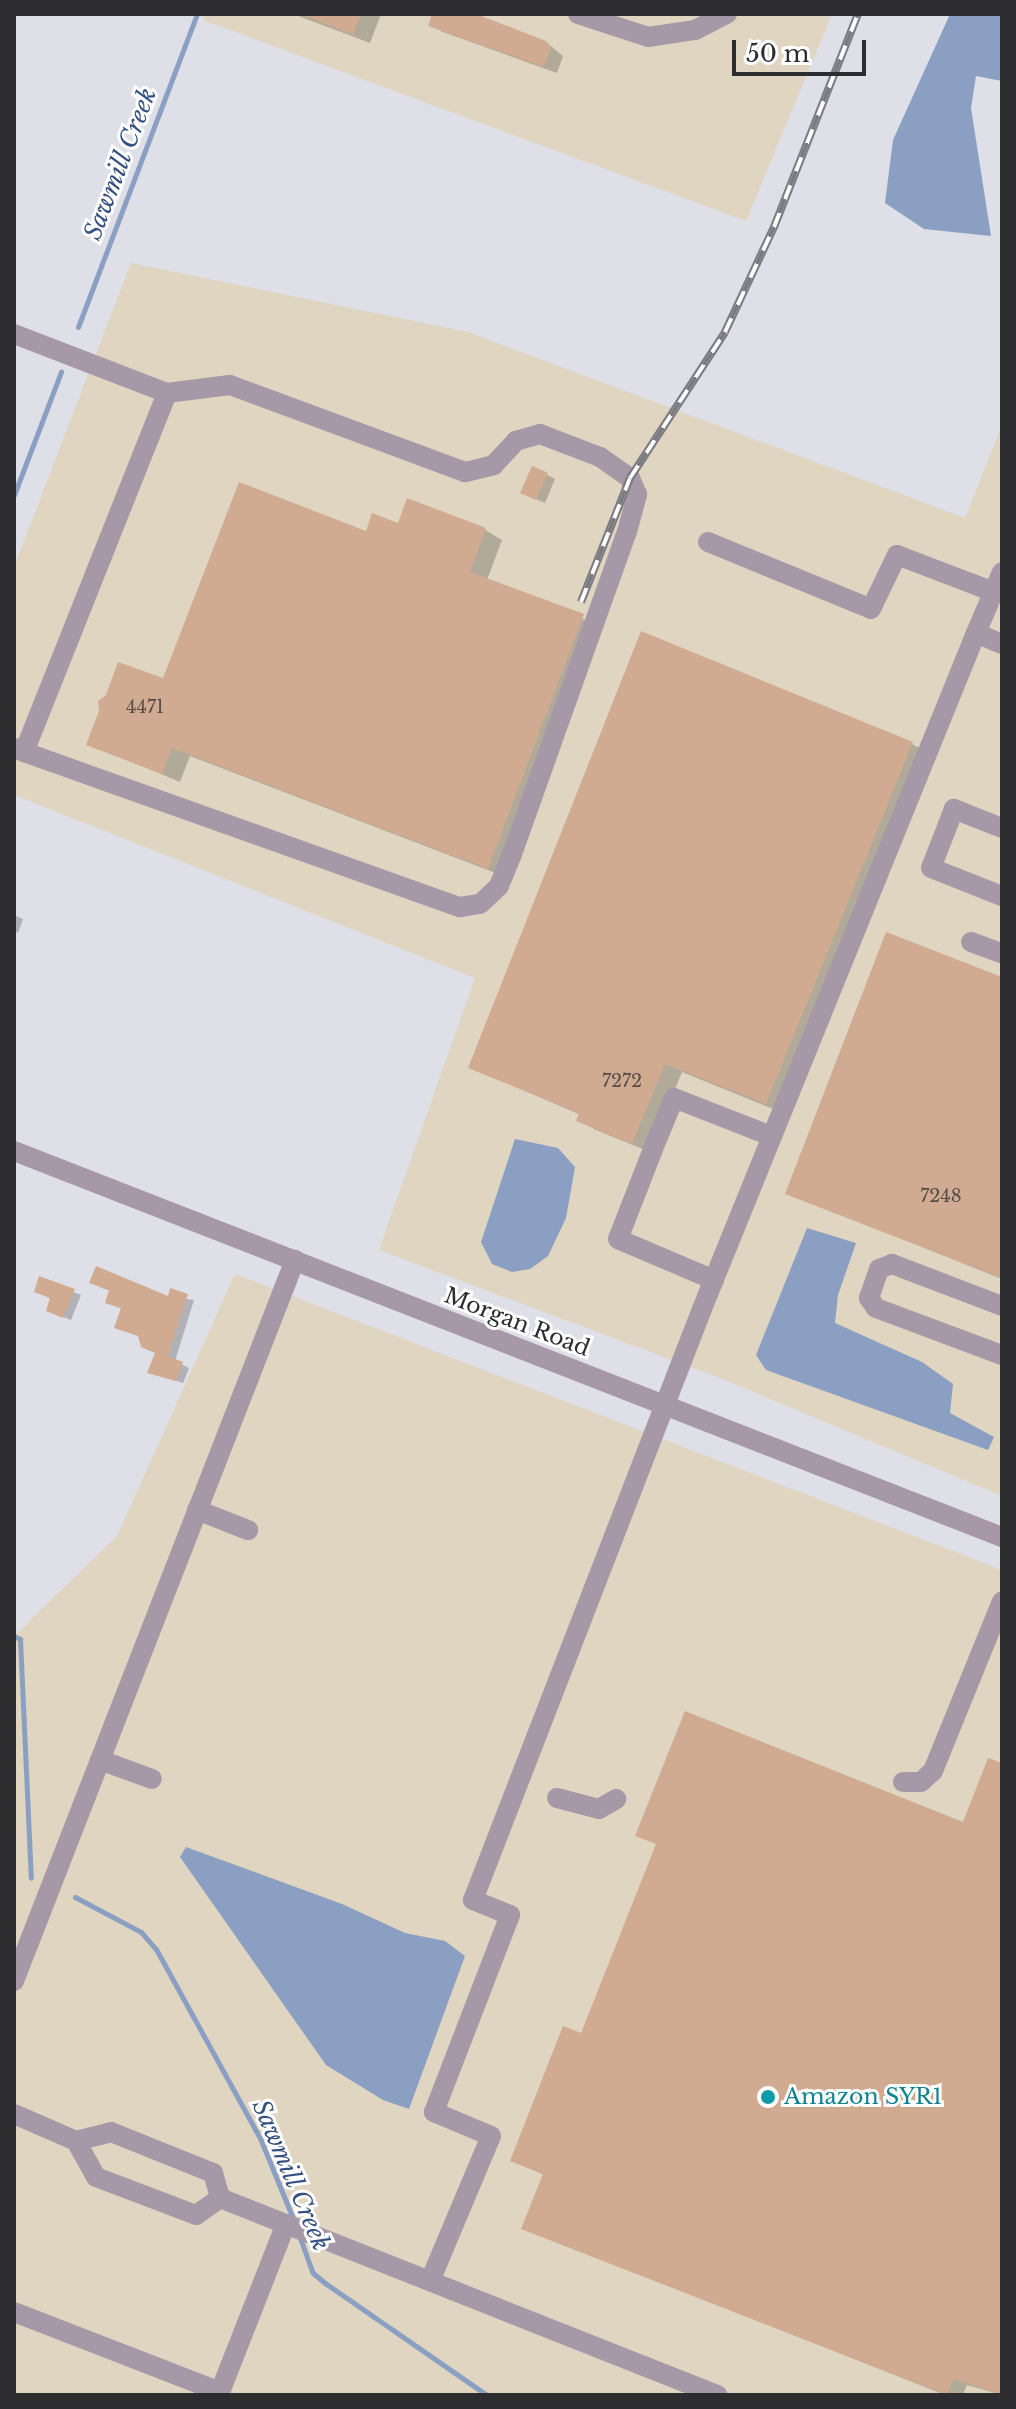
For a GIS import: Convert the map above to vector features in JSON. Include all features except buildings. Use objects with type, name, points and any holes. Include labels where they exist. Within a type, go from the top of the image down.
[{"type":"street","points":[[578,14],[648,37],[695,30],[727,14]]},
{"type":"street","points":[[14,334],[167,393],[230,385],[465,472],[494,465],[516,441],[540,434],[600,457],[630,478],[637,494],[627,532],[511,857],[499,886],[480,904],[460,907],[19,750],[167,393]]},
{"type":"street","points":[[708,542],[871,609],[897,555],[994,592]]},
{"type":"street","points":[[430,2281],[491,2136],[434,2112],[510,1915],[473,1900],[771,1136],[1002,572]]},
{"type":"street","points":[[976,633],[1002,644]]},
{"type":"street","points":[[1002,828],[954,809],[931,868],[1002,896]]},
{"type":"street","points":[[971,942],[1002,953]]},
{"type":"street","points":[[714,1280],[618,1239],[653,1149],[674,1098],[771,1136]]},
{"type":"street","name":"Morgan Road","points":[[14,1151],[1002,1537]]},
{"type":"street","points":[[14,1981],[295,1260]]},
{"type":"street","points":[[1002,1306],[892,1264],[879,1269],[869,1298],[876,1308],[1002,1355]]},
{"type":"street","points":[[197,1510],[248,1530]]},
{"type":"street","points":[[903,1782],[921,1782],[933,1771],[1002,1601]]},
{"type":"street","points":[[100,1760],[152,1779]]},
{"type":"street","points":[[557,1798],[599,1809],[616,1799]]},
{"type":"street","points":[[14,2114],[76,2141],[96,2177],[196,2215],[220,2198]]},
{"type":"street","points":[[76,2141],[111,2132],[213,2173],[220,2198]]},
{"type":"street","points":[[220,2198],[717,2395]]},
{"type":"street","points":[[14,2312],[220,2392],[286,2224]]},
{"type":"shaded area","points":[[205,14],[832,14],[746,221],[203,20]]},
{"type":"shaded area","points":[[131,263],[468,332],[965,518],[1002,425],[1002,1496],[725,1380],[379,1250],[475,978],[14,795],[14,567]]},
{"type":"shaded area","points":[[235,1274],[1002,1570],[1002,2395],[14,2395],[14,1636],[117,1536]]},
{"type":"water","points":[[950,14],[1002,14],[1002,81],[976,76],[971,108],[991,236],[924,229],[885,203],[893,140]]},
{"type":"water","points":[[515,1139],[558,1148],[575,1167],[566,1218],[548,1256],[530,1269],[512,1272],[492,1264],[481,1242]]},
{"type":"water","points":[[807,1228],[856,1243],[838,1295],[835,1323],[922,1362],[953,1384],[950,1413],[994,1437],[988,1450],[766,1370],[756,1355]]},
{"type":"water","points":[[186,1847],[342,1904],[405,1933],[445,1941],[465,1956],[409,2109],[383,2100],[326,2065],[180,1857]]},
{"type":"waterway","name":"Sawmill Creek","points":[[78,327],[197,14]]},
{"type":"waterway","name":"Sawmill Creek","points":[[14,495],[61,372]]},
{"type":"waterway","name":"Sawmill Creek","points":[[14,1636],[20,1639],[31,1878]]},
{"type":"waterway","name":"Sawmill Creek","points":[[75,1897],[141,1932],[156,1949],[260,2138],[294,2221]]},
{"type":"waterway","name":"Sawmill Creek","points":[[300,2238],[313,2273],[487,2395]]},
{"type":"railway","points":[[581,602],[630,478],[725,332],[774,227],[858,14]]},
{"type":"place","name":"Amazon SYR1","points":[[768,2097]]}]
